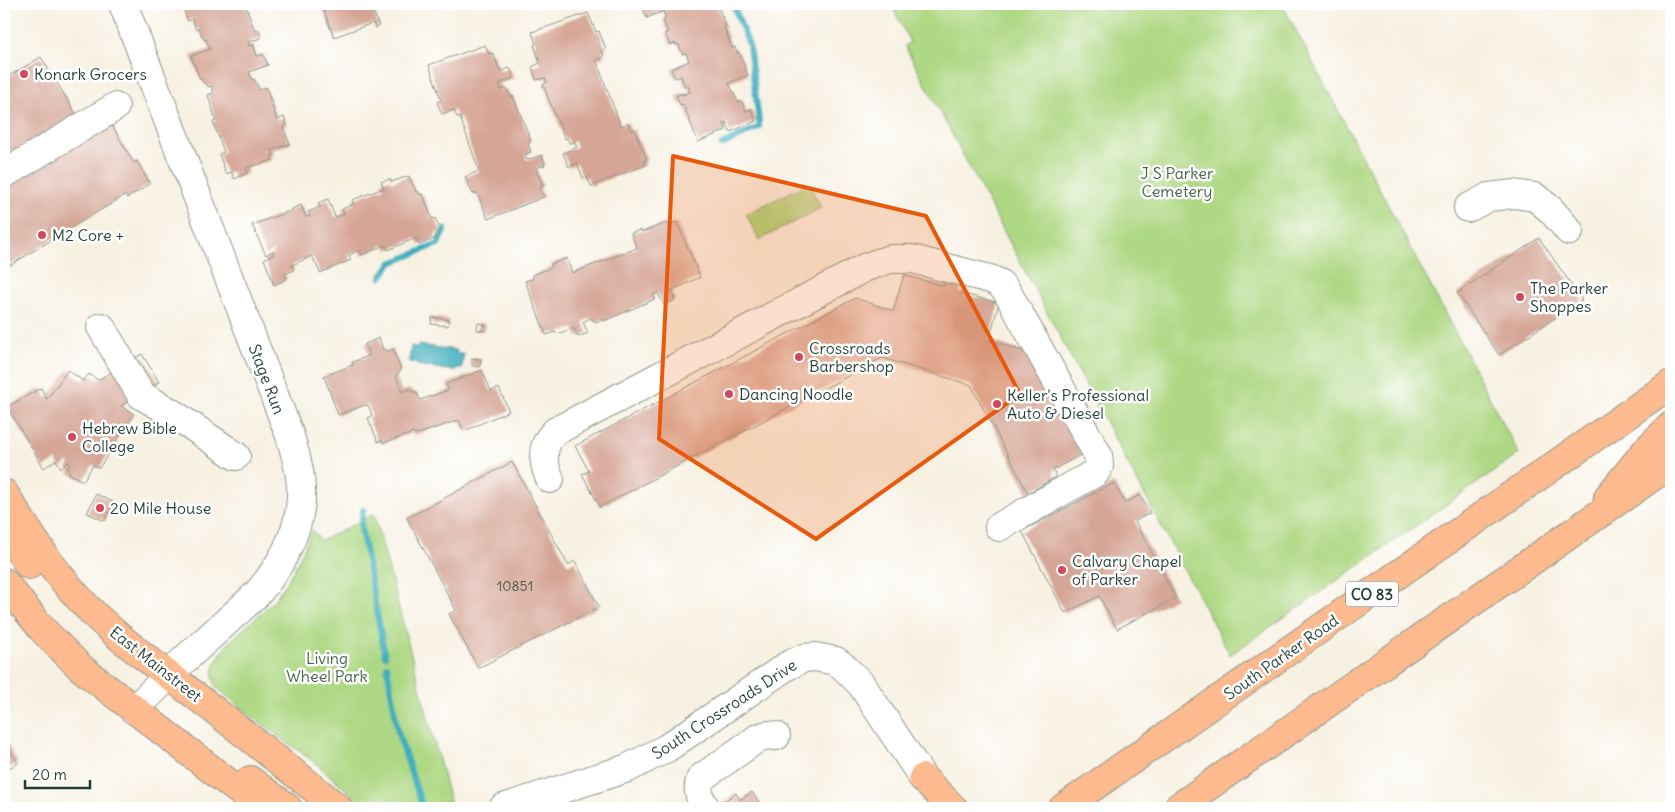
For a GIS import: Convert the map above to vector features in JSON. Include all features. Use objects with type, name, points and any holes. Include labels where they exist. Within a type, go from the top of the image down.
[{"type":"main road","name":"South Parker Road","points":[[1063,808],[1671,384]]},
{"type":"main road","points":[[1587,524],[1648,448],[1671,426]]},
{"type":"main road","points":[[1177,808],[1671,464]]},
{"type":"main road","name":"East Mainstreet","points":[[4,492],[38,547],[76,596],[117,635],[338,808]]},
{"type":"main road","points":[[4,530],[48,590],[58,596],[76,596]]},
{"type":"main road","points":[[4,582],[28,614],[82,668],[261,808]]},
{"type":"main road","points":[[216,774],[252,780],[288,808]]},
{"type":"main road","points":[[922,778],[936,808]]},
{"type":"main road","points":[[922,778],[953,808]]},
{"type":"street","name":"Stage Run","points":[[124,4],[290,436],[297,461],[301,496],[290,540],[274,574],[256,595],[168,675],[134,710]]},
{"type":"street","points":[[4,174],[115,107]]},
{"type":"street","points":[[1468,208],[1497,196],[1514,194],[1535,197],[1551,210],[1569,231]]},
{"type":"street","points":[[550,479],[544,466],[543,455],[548,438],[556,431],[866,267],[890,259],[912,258],[990,279],[999,283],[1006,290],[1100,460],[1095,473],[999,527]]},
{"type":"street","points":[[101,327],[140,396],[172,413],[236,456]]},
{"type":"street","name":"South Crossroads Drive","points":[[503,808],[645,761],[788,666],[796,661],[810,657],[836,661],[853,675],[922,778]]},
{"type":"street","points":[[706,808],[698,793],[701,778],[758,738],[767,735],[776,736]]},
{"type":"highlighted area","points":[[673,156],[926,216],[1020,394],[816,539],[659,439]]},
{"type":"green space","name":"J S Parker Cemetery","points":[[891,4],[1282,4],[1519,454],[1230,655],[905,46],[910,42]]},
{"type":"green space","points":[[809,183],[821,208],[759,240],[746,214]]},
{"type":"green space","name":"Living Wheel Park","points":[[374,514],[450,801],[422,808],[367,808],[317,764],[271,731],[216,687],[213,678],[218,658],[225,648],[270,604],[283,588],[297,564],[312,530],[321,541]]},
{"type":"water","points":[[419,345],[457,350],[456,353],[464,354],[462,369],[455,369],[454,371],[409,362],[411,346],[418,347]]},
{"type":"building","points":[[196,4],[245,4],[255,31],[259,30],[261,38],[248,42],[249,46],[253,44],[257,56],[263,54],[268,65],[249,72],[252,80],[254,79],[260,90],[266,87],[277,120],[284,117],[287,125],[283,127],[290,144],[272,150],[274,155],[271,156],[273,160],[246,168],[248,173],[234,179],[232,172],[226,174],[219,154],[224,152],[213,122],[216,121],[208,95],[214,93],[211,86],[208,87],[200,79],[191,56],[210,49],[199,28],[196,29],[192,19],[188,21],[183,9]]},
{"type":"building","points":[[321,4],[397,4],[374,13],[379,26],[375,28],[373,23],[334,37]]},
{"type":"building","points":[[641,4],[715,4],[726,26],[724,27],[732,48],[735,47],[737,53],[739,52],[748,75],[729,83],[738,102],[742,101],[746,111],[751,109],[756,121],[730,132],[726,122],[724,123],[726,130],[698,142],[683,104],[680,105],[676,96],[690,92],[688,86],[685,87],[681,76],[675,78],[671,69],[689,61],[686,53],[683,54],[676,43],[670,45],[665,33],[668,32],[663,20],[666,19],[663,11],[647,18]]},
{"type":"building","points":[[588,13],[596,32],[599,31],[606,49],[602,51],[604,57],[596,60],[621,126],[628,123],[631,131],[634,129],[647,160],[644,161],[646,165],[591,186],[587,177],[583,178],[577,163],[569,167],[563,153],[577,147],[574,141],[570,144],[567,138],[565,139],[543,85],[547,82],[545,78],[536,80],[532,67],[540,63],[532,32]]},
{"type":"building","points":[[485,45],[489,54],[493,53],[500,71],[510,68],[514,78],[499,84],[501,90],[506,88],[511,97],[513,96],[531,141],[528,143],[531,152],[525,154],[527,160],[542,155],[545,165],[536,168],[543,186],[540,188],[544,197],[488,219],[477,193],[473,194],[465,177],[479,171],[460,117],[457,117],[454,110],[442,114],[437,102],[441,100],[429,65]]},
{"type":"building","points":[[41,57],[78,117],[4,161],[4,79]]},
{"type":"building","points":[[111,124],[134,163],[137,161],[150,184],[127,198],[125,195],[4,269],[4,187]]},
{"type":"building","points":[[409,176],[416,192],[418,191],[420,195],[423,194],[432,219],[435,218],[441,231],[435,234],[436,238],[419,245],[416,238],[388,250],[385,245],[362,255],[360,250],[349,255],[351,260],[320,273],[312,256],[292,265],[294,270],[285,274],[287,279],[274,285],[264,259],[274,254],[273,251],[266,255],[252,225],[293,210],[301,205],[306,217],[310,216],[308,212],[320,207],[318,203],[328,199],[335,217],[344,214],[342,209],[354,204],[352,200],[384,188],[381,182],[390,179],[391,182]]},
{"type":"building","points":[[677,222],[700,277],[671,291],[675,300],[664,305],[658,293],[653,295],[655,299],[604,321],[604,319],[596,322],[590,318],[583,322],[588,333],[578,337],[574,328],[557,334],[555,332],[546,335],[525,281],[533,279],[533,275],[552,267],[551,264],[567,258],[572,273],[637,248],[631,233],[641,230],[642,232],[666,223],[667,225]]},
{"type":"building","name":"The Parker Shoppes","points":[[1539,238],[1582,300],[1499,355],[1457,293]]},
{"type":"building","points":[[904,275],[944,286],[947,278],[963,284],[960,293],[999,303],[989,340],[1028,353],[1082,454],[1053,470],[1056,477],[1028,493],[971,385],[882,358],[600,507],[582,474],[589,471],[575,446],[855,298],[893,311]]},
{"type":"building","points":[[432,317],[449,320],[448,326],[431,324]]},
{"type":"building","points":[[478,323],[485,324],[484,331],[477,330]]},
{"type":"building","points":[[379,338],[383,350],[385,349],[386,352],[393,349],[401,370],[396,376],[402,392],[408,389],[417,393],[420,400],[449,390],[446,384],[482,370],[491,391],[499,388],[509,411],[464,431],[459,420],[415,435],[413,433],[383,443],[382,440],[378,442],[368,418],[372,416],[369,406],[365,405],[338,415],[324,376],[353,365],[352,362],[369,356],[365,344]]},
{"type":"building","name":"Hebrew Bible College","points":[[142,354],[159,382],[121,406],[134,414],[99,468],[93,465],[83,481],[68,473],[70,471],[67,469],[70,464],[68,462],[61,468],[56,460],[44,468],[7,407],[41,388],[47,399],[68,370],[83,381],[89,374],[98,380]]},
{"type":"building","points":[[472,358],[481,359],[480,367],[472,366]]},
{"type":"building","points":[[512,462],[568,565],[575,561],[599,607],[478,668],[449,614],[456,610],[407,518]]},
{"type":"building","points":[[1114,483],[1125,503],[1140,495],[1150,513],[1135,521],[1176,598],[1117,629],[1099,596],[1065,613],[1022,531]]},
{"type":"building","name":"20 Mile House","points":[[96,494],[113,502],[105,521],[87,513]]},
{"type":"building","points":[[4,739],[18,763],[4,771]]},
{"type":"building","points":[[752,792],[763,808],[719,808],[717,806],[736,793],[740,800]]},
{"type":"waterway","points":[[722,145],[759,127],[749,45],[733,4]]},
{"type":"waterway","points":[[381,277],[391,263],[438,244],[445,229]]},
{"type":"waterway","points":[[363,510],[361,527],[385,656]]},
{"type":"waterway","points":[[387,666],[398,733],[422,805]]},
{"type":"place","name":"Konark Grocers","points":[[24,74]]},
{"type":"place","name":"M2 Core +","points":[[42,235]]},
{"type":"place","name":"The Parker Shoppes","points":[[1520,297]]},
{"type":"place","name":"Crossroads Barbershop","points":[[799,357]]},
{"type":"place","name":"Dancing Noodle","points":[[729,394]]},
{"type":"place","name":"Keller's Professional Auto & Diesel","points":[[997,404]]},
{"type":"place","name":"Hebrew Bible College","points":[[72,437]]},
{"type":"place","name":"20 Mile House","points":[[100,508]]},
{"type":"place","name":"Calvary Chapel of Parker","points":[[1062,570]]}]
